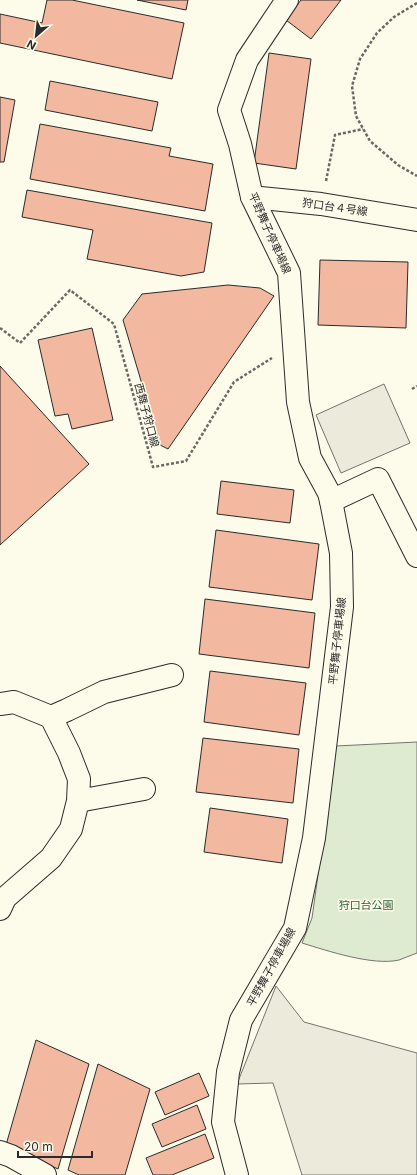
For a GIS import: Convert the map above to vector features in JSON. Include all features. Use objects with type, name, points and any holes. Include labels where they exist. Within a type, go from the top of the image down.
[{"type":"main road","name":"平野舞子停車場線","points":[[237,1175],[223,1122],[228,1072],[241,1020],[295,928],[314,838],[342,607],[341,554],[331,502],[329,494],[310,458],[298,402],[289,273],[252,197],[240,144],[229,110],[247,60],[287,0]]},
{"type":"main road","name":"狩口台４号線","points":[[252,197],[321,204],[417,220]]},
{"type":"main road","points":[[331,502],[378,479],[417,556]]},
{"type":"main road","points":[[51,717],[104,692],[172,675]]},
{"type":"main road","points":[[0,704],[14,702],[51,717],[69,752],[79,779],[78,800],[71,829],[51,858],[5,898],[0,909]]},
{"type":"main road","points":[[78,800],[144,789]]},
{"type":"main road","points":[[0,1152],[11,1156],[45,1175]]},
{"type":"path","points":[[417,3],[394,17],[377,33],[360,59],[352,86],[356,116],[370,142],[398,165],[417,176]]},
{"type":"path","points":[[321,204],[335,135],[363,129]]},
{"type":"path","name":"西舞子狩口線","points":[[0,328],[20,343],[70,290],[114,324],[154,467],[186,461],[234,382],[294,344]]},
{"type":"path","points":[[412,389],[417,386]]},
{"type":"green space","name":"狩口台公園","points":[[417,742],[417,953],[399,960],[377,961],[350,957],[302,943],[312,918],[336,746]]},
{"type":"shaded area","points":[[384,384],[410,443],[341,473],[316,415]]},
{"type":"shaded area","points":[[276,986],[304,1022],[417,1053],[417,1175],[302,1175],[273,1083],[237,1084]]},
{"type":"building","points":[[47,0],[72,0],[184,23],[172,79],[0,43],[0,14],[42,23]]},
{"type":"building","points":[[137,0],[188,0],[186,10]]},
{"type":"building","points":[[301,0],[341,0],[311,39],[286,20]]},
{"type":"building","points":[[269,53],[311,59],[296,169],[254,163]]},
{"type":"building","points":[[50,81],[158,102],[152,131],[45,110]]},
{"type":"building","points":[[0,97],[15,100],[4,162],[0,162]]},
{"type":"building","points":[[40,124],[171,148],[169,156],[213,164],[205,211],[30,179]]},
{"type":"building","points":[[27,190],[212,223],[204,272],[181,276],[87,259],[93,230],[22,217]]},
{"type":"building","points":[[320,260],[408,262],[406,328],[318,325]]},
{"type":"building","points":[[228,285],[260,288],[274,296],[168,449],[160,445],[123,320],[142,294]]},
{"type":"building","points":[[92,328],[113,420],[72,429],[68,414],[55,416],[38,340]]},
{"type":"building","points":[[0,366],[89,464],[0,545]]},
{"type":"building","points":[[221,481],[294,490],[290,523],[217,514]]},
{"type":"building","points":[[216,530],[319,544],[312,600],[209,587]]},
{"type":"building","points":[[205,599],[315,613],[309,668],[199,654]]},
{"type":"building","points":[[210,671],[306,683],[299,735],[204,722]]},
{"type":"building","points":[[203,738],[299,749],[293,803],[196,792]]},
{"type":"building","points":[[210,808],[288,819],[282,863],[204,852]]},
{"type":"building","points":[[36,1040],[89,1064],[58,1169],[6,1145]]},
{"type":"building","points":[[98,1064],[150,1089],[125,1175],[79,1175],[68,1170]]},
{"type":"building","points":[[199,1073],[209,1096],[165,1115],[155,1092]]},
{"type":"building","points":[[197,1105],[206,1129],[162,1147],[152,1124]]},
{"type":"building","points":[[205,1134],[214,1158],[172,1175],[153,1175],[146,1158]]}]
